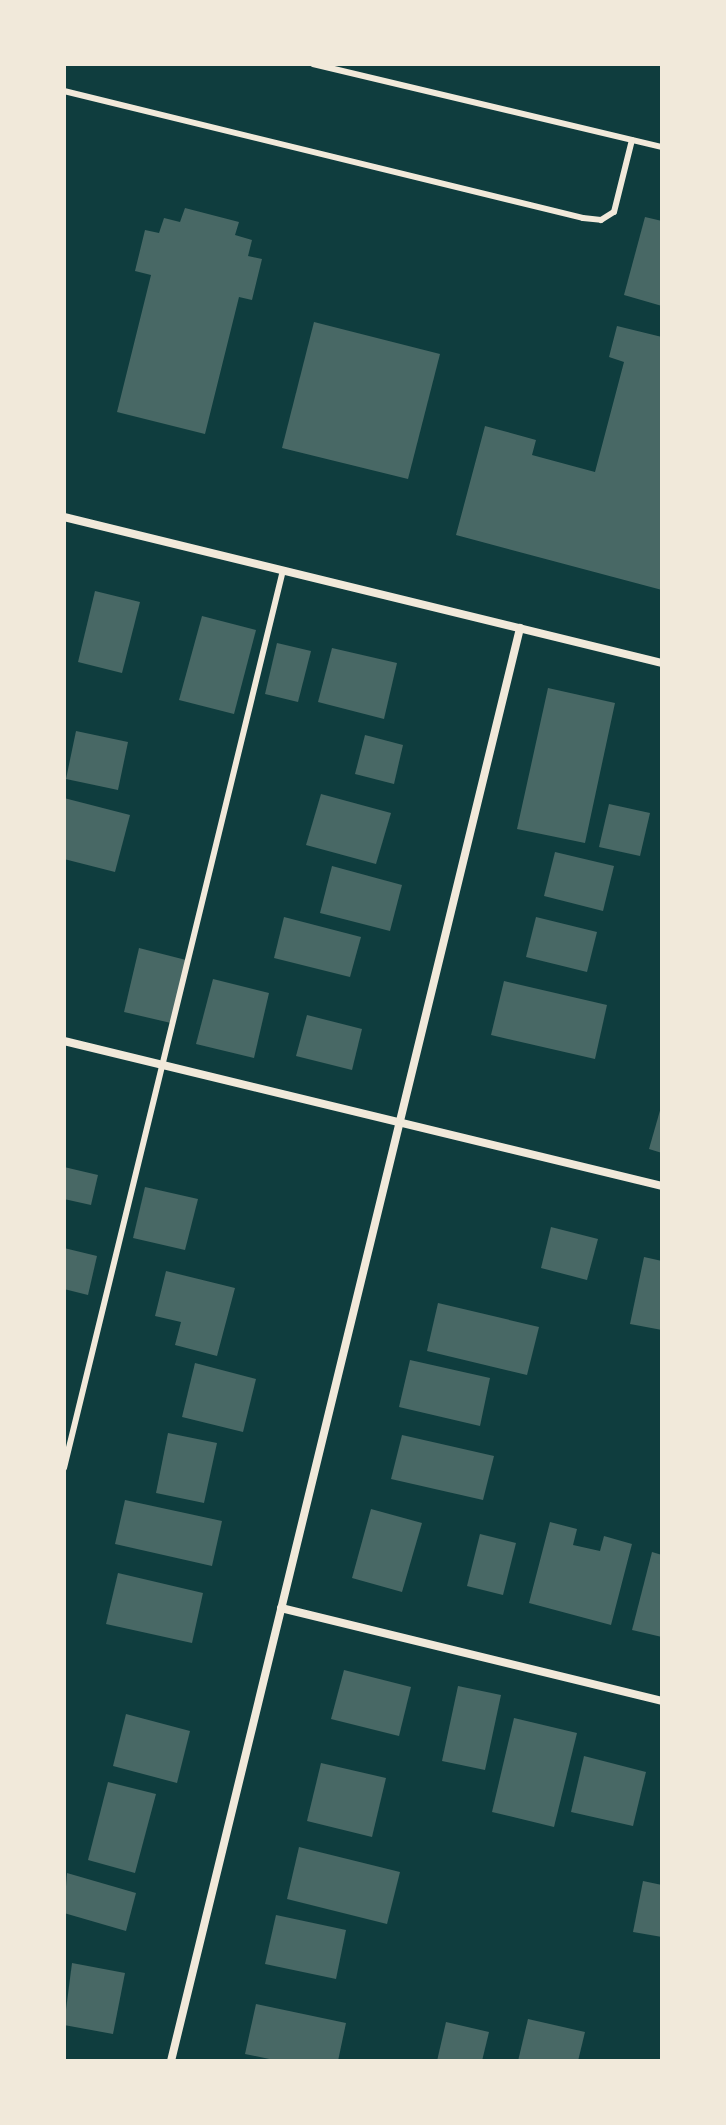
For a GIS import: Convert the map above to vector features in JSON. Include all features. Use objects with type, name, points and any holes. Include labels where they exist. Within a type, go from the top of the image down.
[{"type":"street","points":[[64,517],[662,663]]},
{"type":"street","points":[[171,2061],[520,628]]},
{"type":"street","points":[[64,1041],[662,1186]]},
{"type":"street","points":[[281,1608],[662,1701]]},
{"type":"lane","points":[[313,64],[662,147]]},
{"type":"lane","points":[[64,91],[601,220],[614,212],[632,140]]},
{"type":"lane","points":[[64,1468],[283,570]]},
{"type":"building","points":[[185,208],[239,222],[235,235],[252,240],[248,256],[262,259],[252,300],[239,297],[205,434],[117,412],[151,275],[135,271],[145,230],[159,233],[164,218],[180,222]]},
{"type":"building","points":[[645,217],[662,221],[662,306],[624,295]]},
{"type":"building","points":[[314,322],[440,354],[408,479],[282,448]]},
{"type":"building","points":[[617,326],[662,337],[662,590],[456,535],[485,426],[536,440],[532,455],[595,472],[624,362],[609,357]]},
{"type":"building","points":[[95,591],[140,602],[122,673],[78,662]]},
{"type":"building","points":[[202,616],[256,630],[234,714],[179,700]]},
{"type":"building","points":[[277,643],[311,651],[298,702],[265,694]]},
{"type":"building","points":[[332,648],[397,663],[384,719],[318,702]]},
{"type":"building","points":[[548,688],[615,703],[585,843],[517,829]]},
{"type":"building","points":[[76,731],[128,742],[118,790],[66,779]]},
{"type":"building","points":[[365,735],[403,745],[394,784],[355,774]]},
{"type":"building","points":[[321,794],[391,813],[376,864],[306,845]]},
{"type":"building","points":[[64,798],[130,815],[115,872],[64,859]]},
{"type":"building","points":[[609,804],[650,813],[640,856],[599,847]]},
{"type":"building","points":[[555,852],[614,866],[603,911],[544,896]]},
{"type":"building","points":[[332,866],[402,885],[390,931],[320,913]]},
{"type":"building","points":[[284,917],[361,937],[350,977],[274,958]]},
{"type":"building","points":[[536,917],[597,932],[587,972],[526,957]]},
{"type":"building","points":[[139,948],[186,960],[171,1023],[124,1012]]},
{"type":"building","points":[[213,979],[269,993],[254,1058],[196,1044]]},
{"type":"building","points":[[504,981],[607,1005],[595,1059],[491,1035]]},
{"type":"building","points":[[307,1015],[362,1029],[352,1070],[296,1056]]},
{"type":"building","points":[[662,1107],[662,1153],[649,1149]]},
{"type":"building","points":[[64,1167],[98,1175],[91,1205],[64,1199]]},
{"type":"building","points":[[145,1187],[198,1199],[185,1250],[133,1238]]},
{"type":"building","points":[[551,1227],[598,1239],[587,1280],[541,1268]]},
{"type":"building","points":[[64,1248],[97,1256],[88,1295],[64,1289]]},
{"type":"building","points":[[644,1257],[662,1261],[662,1330],[630,1324]]},
{"type":"building","points":[[166,1271],[235,1288],[217,1356],[175,1345],[181,1322],[155,1316]]},
{"type":"building","points":[[438,1303],[539,1327],[527,1375],[427,1351]]},
{"type":"building","points":[[410,1360],[490,1378],[480,1426],[399,1407]]},
{"type":"building","points":[[195,1363],[256,1379],[243,1432],[182,1417]]},
{"type":"building","points":[[168,1433],[217,1443],[204,1503],[156,1493]]},
{"type":"building","points":[[402,1435],[494,1456],[483,1500],[391,1479]]},
{"type":"building","points":[[125,1500],[222,1521],[212,1566],[115,1544]]},
{"type":"building","points":[[371,1509],[422,1523],[402,1592],[352,1578]]},
{"type":"building","points":[[550,1522],[577,1529],[573,1545],[600,1551],[604,1536],[632,1544],[611,1625],[529,1603]]},
{"type":"building","points":[[480,1534],[516,1543],[503,1595],[467,1586]]},
{"type":"building","points":[[652,1552],[662,1555],[662,1637],[632,1630]]},
{"type":"building","points":[[118,1573],[203,1593],[192,1643],[106,1624]]},
{"type":"building","points":[[344,1670],[411,1687],[399,1736],[331,1719]]},
{"type":"building","points":[[458,1686],[501,1695],[485,1770],[442,1761]]},
{"type":"building","points":[[126,1714],[190,1731],[177,1783],[113,1766]]},
{"type":"building","points":[[514,1718],[577,1733],[554,1827],[492,1812]]},
{"type":"building","points":[[584,1756],[646,1772],[633,1826],[571,1812]]},
{"type":"building","points":[[321,1763],[386,1778],[372,1837],[307,1821]]},
{"type":"building","points":[[108,1782],[156,1794],[135,1873],[88,1860]]},
{"type":"building","points":[[299,1847],[400,1872],[387,1924],[287,1899]]},
{"type":"building","points":[[67,1873],[136,1893],[126,1931],[64,1913]]},
{"type":"building","points":[[643,1881],[662,1885],[662,1937],[633,1932]]},
{"type":"building","points":[[276,1915],[346,1930],[336,1979],[265,1964]]},
{"type":"building","points":[[72,1963],[125,1973],[113,2034],[64,2025]]},
{"type":"building","points":[[256,2004],[346,2023],[338,2061],[279,2061],[245,2054]]},
{"type":"building","points":[[528,2019],[585,2032],[578,2061],[518,2061]]},
{"type":"building","points":[[446,2022],[489,2032],[482,2061],[437,2061]]}]
